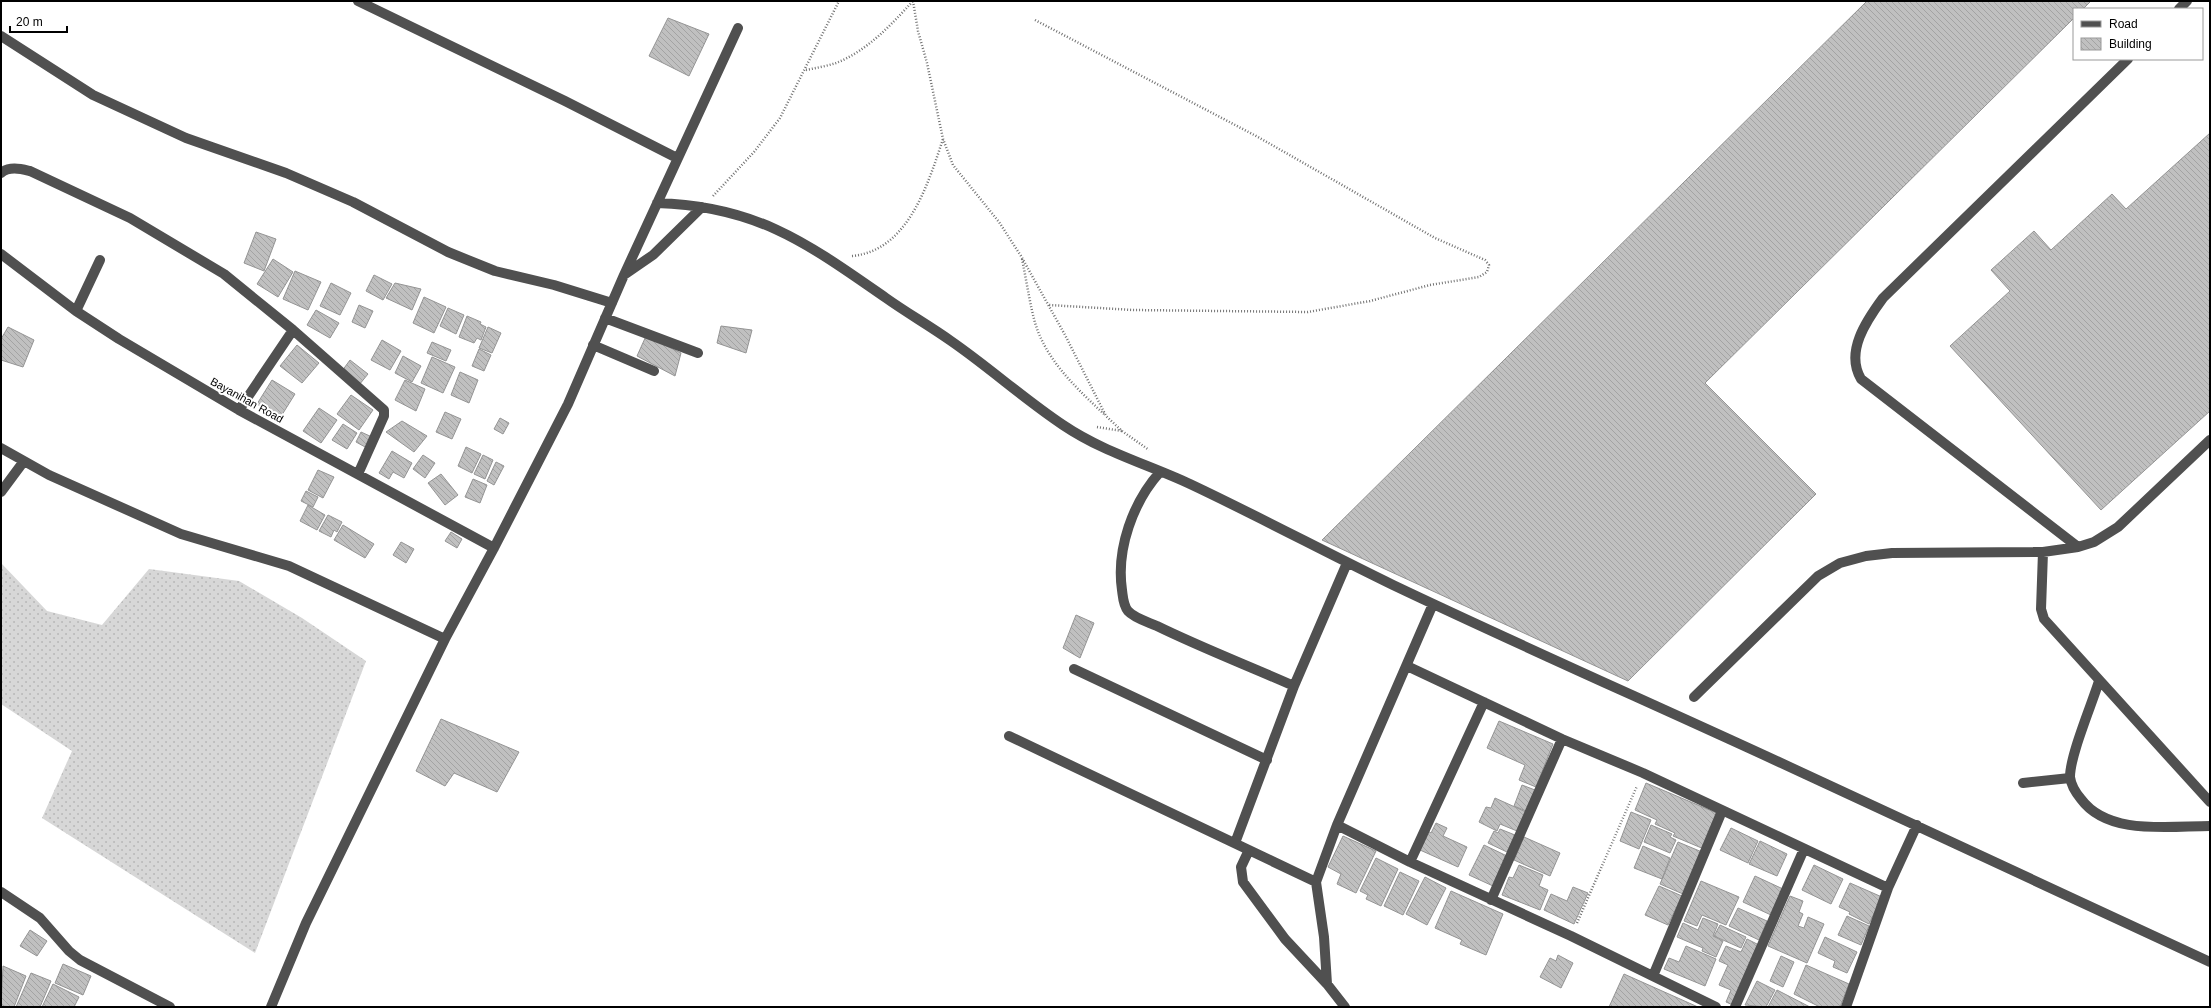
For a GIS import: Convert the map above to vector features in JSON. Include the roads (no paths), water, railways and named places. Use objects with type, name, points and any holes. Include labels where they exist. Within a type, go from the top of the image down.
[{"type":"street","points":[[358,1],[565,101],[677,158]]},
{"type":"street","points":[[271,1007],[306,923],[444,639],[494,548],[568,404],[656,203],[738,28]]},
{"type":"street","points":[[1,36],[93,95],[186,138],[286,174],[353,202],[448,252],[495,271],[554,285],[612,303]]},
{"type":"street","points":[[2078,547],[1861,379],[1856,370],[1854,359],[1862,331],[1883,298],[2127,60]]},
{"type":"street","points":[[1,174],[4,171],[15,168],[30,171],[130,218],[224,274],[293,330],[384,410],[384,416],[358,474]]},
{"type":"street","points":[[656,203],[702,207],[737,213],[765,223],[792,236],[828,258],[954,343],[1062,424],[1087,440],[1119,456],[1192,485],[1347,563],[1433,604],[1916,825],[2210,962]]},
{"type":"street","points":[[624,275],[653,255],[702,207]]},
{"type":"street","name":"Bayanihan Road","points":[[1,254],[76,311],[239,410],[494,548]]},
{"type":"street","points":[[76,311],[100,260]]},
{"type":"street","points":[[605,318],[698,353]]},
{"type":"street","points":[[239,410],[293,330]]},
{"type":"street","points":[[593,345],[654,371]]},
{"type":"street","points":[[1694,697],[1818,576],[1840,563],[1866,556],[1892,553],[2042,552],[2078,547],[2094,542],[2118,527],[2210,440]]},
{"type":"street","points":[[1,448],[24,461],[181,534],[290,566],[444,639]]},
{"type":"street","points":[[1,492],[24,461]]},
{"type":"street","points":[[1160,472],[1145,492],[1126,539],[1121,569],[1124,603],[1127,610],[1167,631],[1294,686]]},
{"type":"street","points":[[2042,552],[2041,609],[2044,620],[2210,802]]},
{"type":"street","points":[[1235,843],[1294,686],[1347,563]]},
{"type":"street","points":[[1327,984],[1324,938],[1316,882],[1337,825],[1433,604]]},
{"type":"street","points":[[1407,666],[1562,739],[1643,773],[1722,812],[1888,888]]},
{"type":"street","points":[[1074,669],[1266,760]]},
{"type":"street","points":[[2099,681],[2073,762],[2070,778],[2074,791],[2084,804],[2101,816],[2127,824],[2210,826]]},
{"type":"street","points":[[1410,862],[1484,702]]},
{"type":"street","points":[[1009,736],[1316,882]]},
{"type":"street","points":[[1491,900],[1562,739]]},
{"type":"street","points":[[2023,783],[2070,778]]},
{"type":"street","points":[[1653,976],[1722,812]]},
{"type":"street","points":[[1337,825],[1410,862],[1571,936],[1716,1007]]},
{"type":"street","points":[[1846,1007],[1888,888],[1916,825]]},
{"type":"street","points":[[1735,1007],[1804,849]]},
{"type":"street","points":[[1249,850],[1241,867],[1243,882],[1285,939],[1327,984],[1345,1007]]},
{"type":"street","points":[[1,892],[40,918],[69,951],[80,960],[170,1007]]}]
